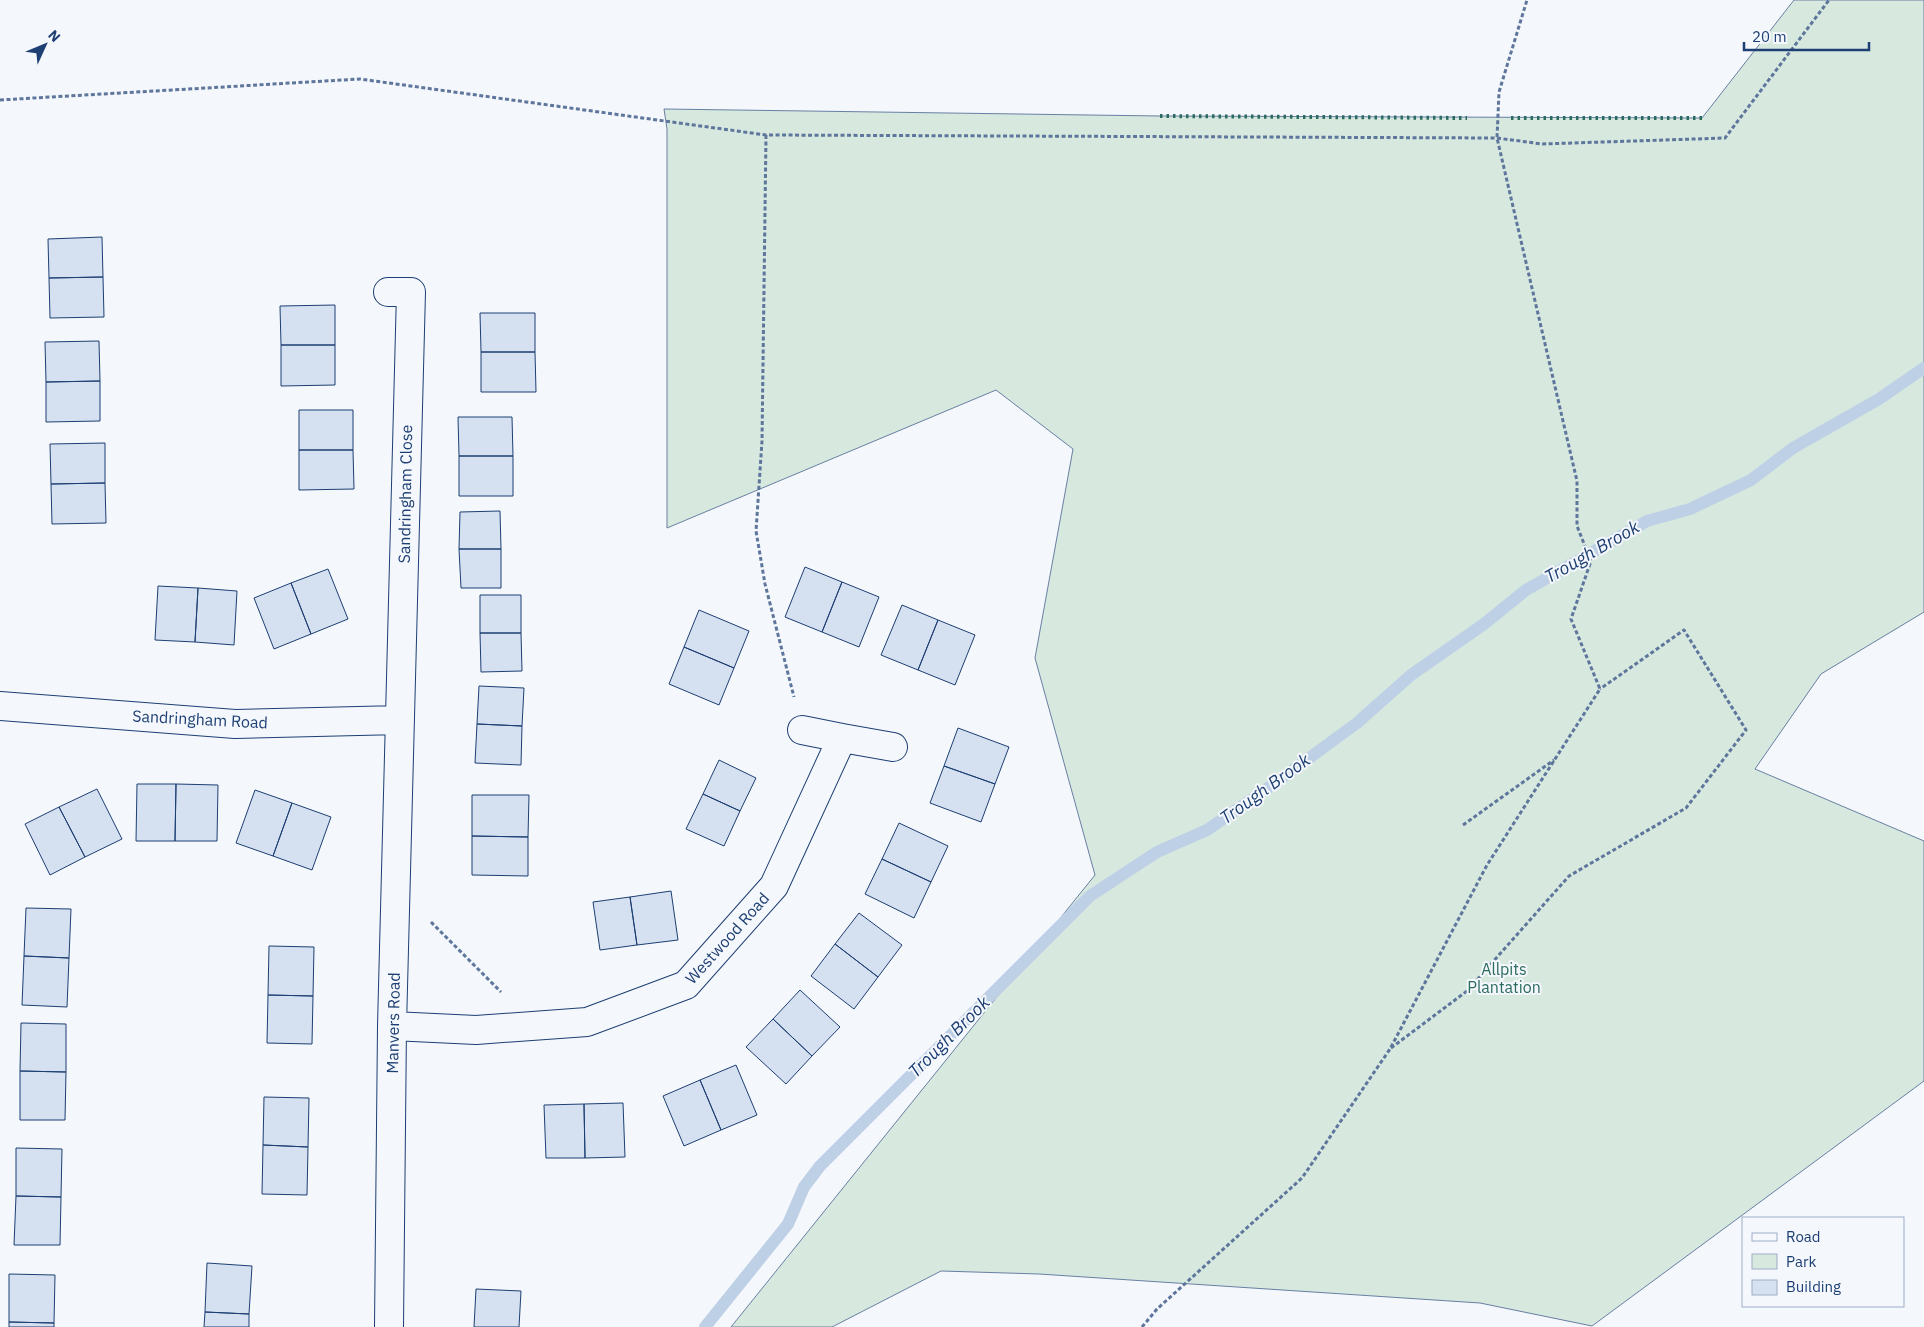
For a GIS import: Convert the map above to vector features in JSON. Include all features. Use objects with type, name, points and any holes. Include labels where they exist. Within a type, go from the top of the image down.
[{"type":"street","name":"Sandringham Close","points":[[388,292],[411,292],[400,720]]},
{"type":"street","name":"Sandringham Road","points":[[0,706],[236,724],[400,720]]},
{"type":"street","name":"Manvers Road","points":[[389,1327],[392,1026],[400,720]]},
{"type":"street","points":[[802,730],[893,747]]},
{"type":"street","name":"Westwood Road","points":[[392,1026],[476,1030],[587,1022],[686,986],[774,886],[842,738]]},
{"type":"path","points":[[1527,0],[1499,92],[1497,138],[1577,481],[1577,526],[1591,562],[1571,619],[1600,689]]},
{"type":"path","points":[[0,100],[360,79],[766,135],[1497,138],[1542,144],[1725,138],[1829,0]]},
{"type":"path","points":[[766,135],[762,441],[756,531],[765,584],[802,730]]},
{"type":"path","points":[[1142,1327],[1157,1309],[1302,1178],[1390,1049],[1487,865],[1600,689],[1684,630],[1746,730],[1686,808],[1569,876],[1467,991],[1390,1049]]},
{"type":"path","points":[[1463,825],[1557,758]]},
{"type":"path","points":[[396,887],[535,1026]]},
{"type":"green space","name":"Allpits Plantation","points":[[1794,0],[1924,0],[1924,612],[1821,674],[1755,769],[1924,841],[1924,1081],[1592,1326],[1480,1303],[1039,1274],[941,1271],[832,1327],[731,1327],[1095,875],[1035,658],[1073,449],[996,390],[667,528],[667,129],[664,109],[1160,116],[1702,118]]},
{"type":"building","points":[[102,237],[103,277],[49,278],[48,239]]},
{"type":"building","points":[[103,277],[104,317],[50,318],[49,278]]},
{"type":"building","points":[[335,305],[335,345],[281,345],[280,306]]},
{"type":"building","points":[[480,313],[535,313],[535,352],[481,352]]},
{"type":"building","points":[[99,341],[100,381],[46,382],[45,342]]},
{"type":"building","points":[[281,345],[335,345],[335,385],[281,386]]},
{"type":"building","points":[[481,352],[535,352],[536,392],[481,392]]},
{"type":"building","points":[[100,381],[100,421],[46,422],[46,382]]},
{"type":"building","points":[[299,410],[353,410],[353,450],[299,450]]},
{"type":"building","points":[[458,417],[512,417],[513,456],[459,456]]},
{"type":"building","points":[[105,443],[105,483],[51,484],[50,444]]},
{"type":"building","points":[[299,450],[353,450],[354,489],[299,490]]},
{"type":"building","points":[[459,456],[513,456],[513,496],[459,496]]},
{"type":"building","points":[[105,483],[106,523],[52,524],[51,484]]},
{"type":"building","points":[[500,511],[501,549],[459,549],[460,512]]},
{"type":"building","points":[[459,549],[501,549],[501,588],[461,588]]},
{"type":"building","points":[[805,567],[842,582],[822,632],[785,617]]},
{"type":"building","points":[[328,569],[348,619],[311,634],[291,583]]},
{"type":"building","points":[[842,582],[879,597],[859,647],[822,632]]},
{"type":"building","points":[[291,583],[311,634],[274,649],[254,598]]},
{"type":"building","points":[[158,586],[198,588],[195,642],[155,640]]},
{"type":"building","points":[[198,588],[237,591],[234,645],[195,642]]},
{"type":"building","points":[[480,595],[521,595],[521,633],[480,633]]},
{"type":"building","points":[[902,605],[938,620],[918,670],[881,655]]},
{"type":"building","points":[[699,610],[749,631],[734,668],[684,647]]},
{"type":"building","points":[[938,620],[975,635],[955,685],[918,670]]},
{"type":"building","points":[[480,633],[521,633],[522,671],[481,672]]},
{"type":"building","points":[[684,647],[734,668],[719,705],[669,684]]},
{"type":"building","points":[[479,686],[524,688],[522,726],[477,724]]},
{"type":"building","points":[[477,724],[522,726],[521,765],[475,763]]},
{"type":"building","points":[[958,728],[1009,747],[995,784],[944,766]]},
{"type":"building","points":[[719,760],[756,778],[740,811],[703,794]]},
{"type":"building","points":[[944,766],[995,784],[981,822],[930,803]]},
{"type":"building","points":[[137,784],[176,784],[175,841],[136,841]]},
{"type":"building","points":[[176,784],[218,785],[217,841],[175,841]]},
{"type":"building","points":[[97,789],[122,839],[85,857],[59,807]]},
{"type":"building","points":[[255,790],[292,803],[273,856],[236,843]]},
{"type":"building","points":[[703,794],[740,811],[724,846],[686,829]]},
{"type":"building","points":[[472,795],[529,795],[528,837],[472,836]]},
{"type":"building","points":[[292,803],[331,817],[312,870],[273,856]]},
{"type":"building","points":[[59,807],[85,857],[50,875],[25,824]]},
{"type":"building","points":[[899,823],[948,846],[931,882],[882,859]]},
{"type":"building","points":[[472,836],[528,837],[528,876],[472,875]]},
{"type":"building","points":[[882,859],[931,882],[914,918],[865,894]]},
{"type":"building","points":[[671,891],[678,940],[637,945],[630,897]]},
{"type":"building","points":[[630,897],[637,945],[600,950],[593,902]]},
{"type":"building","points":[[26,908],[71,909],[69,958],[24,956]]},
{"type":"building","points":[[859,913],[902,945],[878,977],[835,944]]},
{"type":"building","points":[[835,944],[878,977],[854,1009],[811,976]]},
{"type":"building","points":[[269,946],[314,947],[313,996],[268,995]]},
{"type":"building","points":[[24,956],[69,958],[67,1007],[22,1005]]},
{"type":"building","points":[[800,990],[840,1027],[812,1056],[773,1019]]},
{"type":"building","points":[[268,995],[313,996],[312,1044],[267,1043]]},
{"type":"building","points":[[773,1019],[812,1056],[786,1084],[746,1047]]},
{"type":"building","points":[[21,1023],[66,1024],[66,1072],[20,1071]]},
{"type":"building","points":[[736,1065],[757,1115],[721,1130],[700,1080]]},
{"type":"building","points":[[20,1071],[66,1072],[65,1120],[20,1120]]},
{"type":"building","points":[[700,1080],[721,1130],[684,1146],[663,1096]]},
{"type":"building","points":[[264,1097],[309,1098],[308,1147],[263,1145]]},
{"type":"building","points":[[623,1103],[625,1157],[585,1158],[584,1104]]},
{"type":"building","points":[[584,1104],[585,1158],[546,1158],[544,1105]]},
{"type":"building","points":[[263,1145],[308,1147],[307,1195],[262,1194]]},
{"type":"building","points":[[16,1148],[62,1149],[61,1197],[16,1196]]},
{"type":"building","points":[[16,1196],[61,1197],[60,1245],[14,1245]]},
{"type":"building","points":[[207,1263],[252,1266],[249,1314],[205,1312]]},
{"type":"building","points":[[9,1274],[55,1275],[54,1323],[9,1322]]},
{"type":"building","points":[[476,1289],[521,1291],[519,1327],[474,1327]]},
{"type":"building","points":[[205,1312],[249,1314],[249,1327],[204,1327]]},
{"type":"building","points":[[9,1322],[54,1323],[54,1327],[9,1327]]},
{"type":"waterway","name":"Trough Brook","points":[[705,1327],[788,1224],[804,1187],[820,1166],[1090,896],[1157,852],[1207,830],[1271,786],[1357,723],[1411,675],[1484,624],[1526,590],[1647,521],[1690,509],[1751,480],[1793,448],[1879,399],[1924,368]]},
{"type":"hedge","points":[[1160,116],[1467,118]]},
{"type":"hedge","points":[[1511,118],[1702,118]]}]
